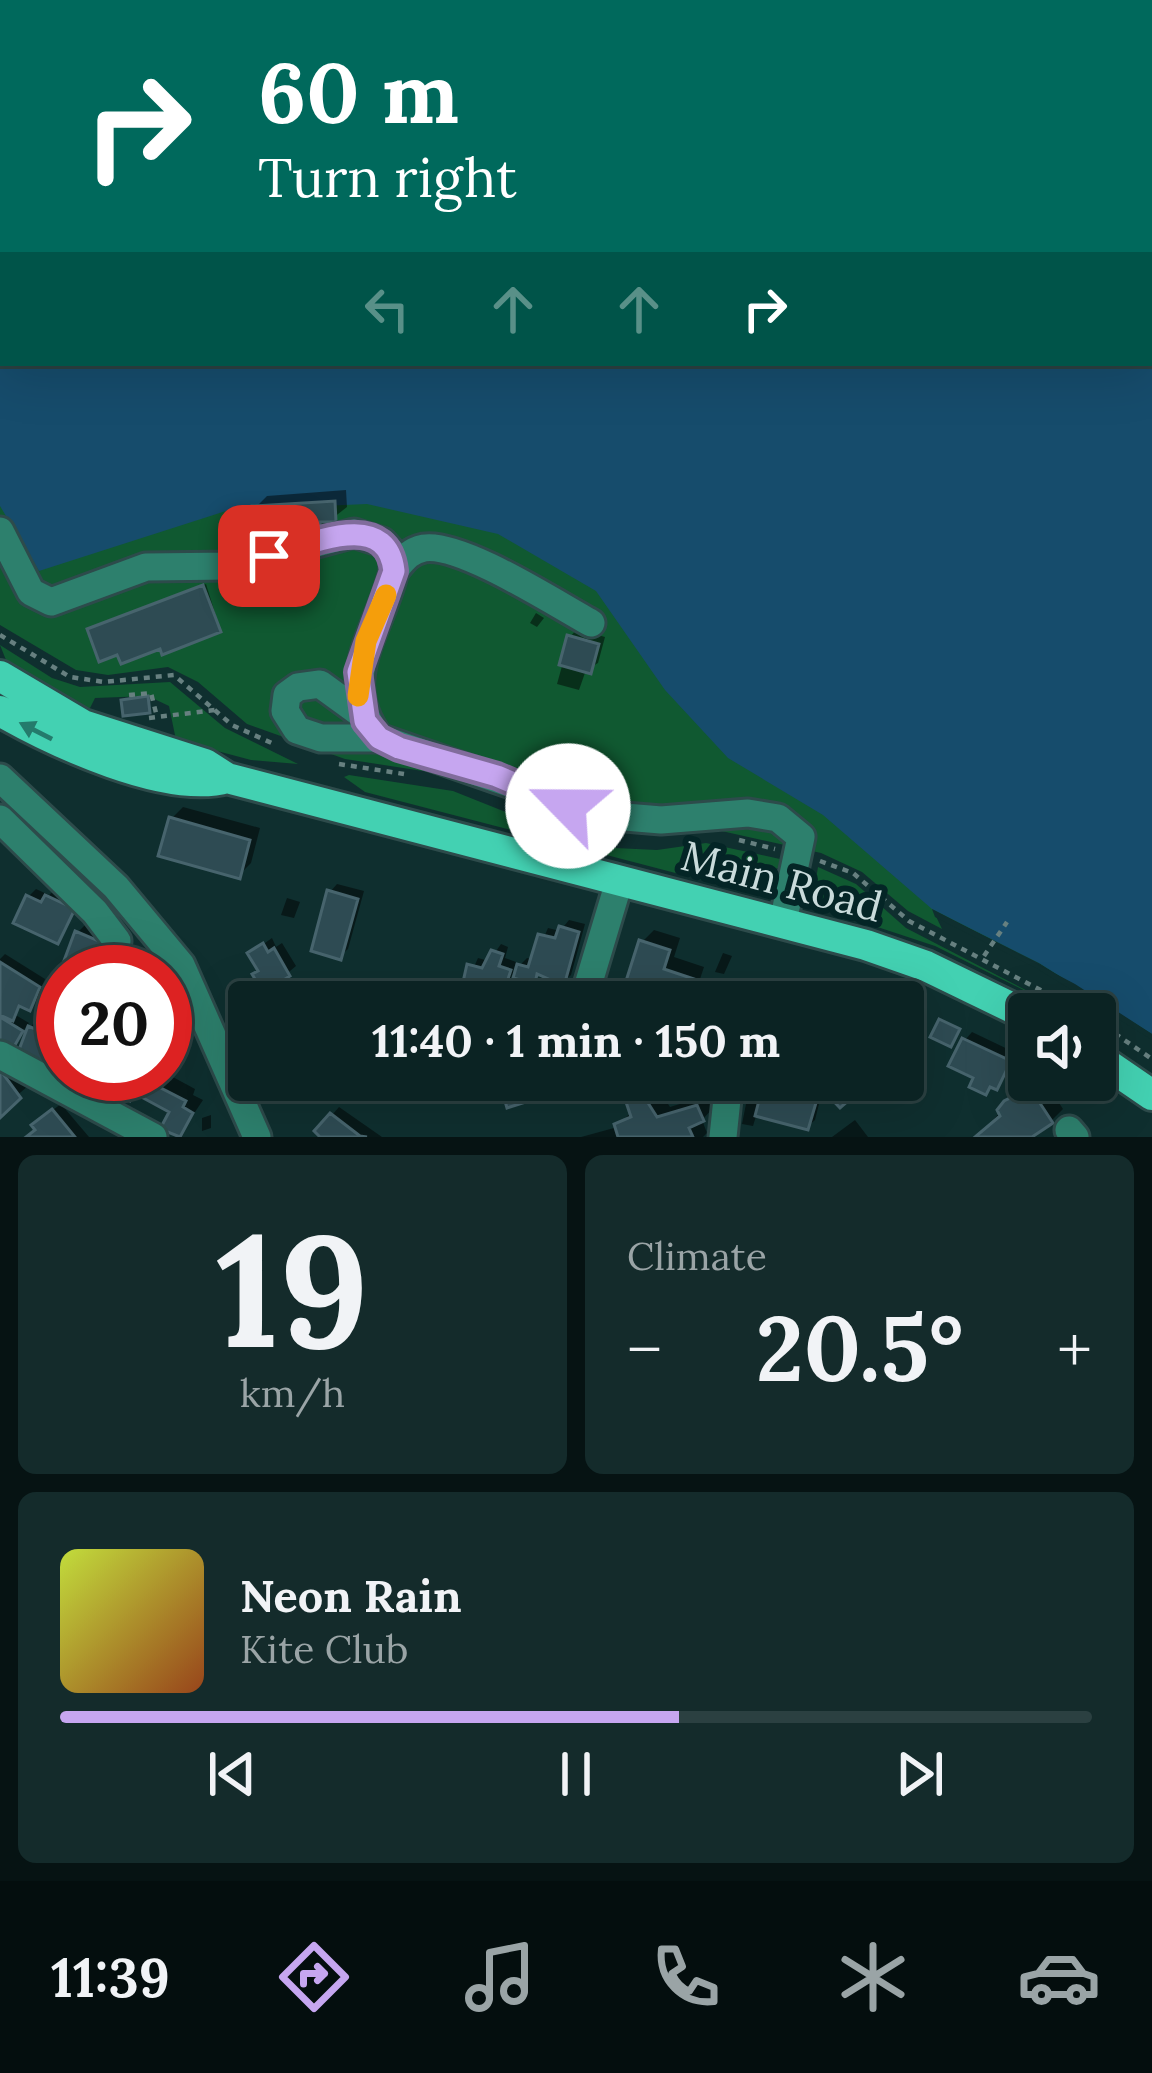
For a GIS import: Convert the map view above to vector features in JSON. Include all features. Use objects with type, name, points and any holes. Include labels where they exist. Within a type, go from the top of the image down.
[{"type":"main road","name":"Main Road","points":[[0,676],[83,725],[205,764],[227,778],[783,922],[926,966],[1008,1006]]},
{"type":"main road","name":"Main Road","points":[[0,711],[93,754],[201,785],[227,778]]},
{"type":"main road","points":[[1116,1070],[1152,1095]]},
{"type":"street","points":[[0,531],[41,601],[146,567],[232,566],[354,533],[382,542],[392,554],[394,571]]},
{"type":"street","points":[[591,623],[465,557],[427,548],[406,556],[394,571],[358,672],[371,727],[601,814],[778,818],[801,837],[783,922]]},
{"type":"street","points":[[0,778],[116,887],[181,964],[257,1137]]},
{"type":"street","points":[[0,819],[83,899],[117,941]]},
{"type":"street","points":[[589,981],[619,882]]},
{"type":"street","points":[[0,1055],[153,1137]]},
{"type":"street","points":[[723,1137],[727,1101]]},
{"type":"path","points":[[129,695],[151,693],[157,717]]},
{"type":"path","points":[[142,718],[215,710]]},
{"type":"path","points":[[984,956],[1007,922]]},
{"type":"path","points":[[1116,1034],[1152,1059]]},
{"type":"green space","points":[[57,366],[1152,366],[1152,1034],[1116,1011],[1116,993],[1087,993],[1039,963],[933,910],[942,929],[908,911],[862,872],[821,853],[708,828],[596,832],[455,776],[345,759],[247,724],[198,682],[168,667],[108,675],[76,670],[0,625],[0,397]]},
{"type":"green space","points":[[0,645],[52,678],[80,687],[170,682],[225,728],[298,764],[251,760],[176,740],[169,706],[148,696],[95,698],[89,710],[6,660]]},
{"type":"green space","points":[[344,777],[453,791],[594,847],[657,850],[706,843],[780,859],[778,868],[751,880],[756,891],[774,883],[772,887],[752,893],[365,792]]},
{"type":"green space","points":[[818,867],[856,884],[906,928],[1031,993],[935,946],[823,909],[813,897]]},
{"type":"water","points":[[0,366],[1152,366],[1152,1034],[1116,1011],[1116,993],[1087,993],[932,909],[823,815],[728,758],[665,690],[596,591],[498,534],[367,504],[229,510],[39,571],[0,506]]},
{"type":"pier","points":[[932,909],[1089,993],[1076,993],[935,917]]},
{"type":"pier","points":[[1116,1011],[1152,1034],[1152,1040],[1116,1018]]},
{"type":"building","points":[[335,501],[336,522],[320,522],[320,532],[253,538],[252,506]]},
{"type":"building","points":[[203,585],[221,632],[162,655],[160,649],[121,664],[117,655],[99,662],[87,629]]},
{"type":"building","points":[[567,635],[599,644],[591,674],[559,665]]},
{"type":"building","points":[[148,696],[150,713],[123,716],[121,700]]},
{"type":"building","points":[[169,817],[250,840],[240,879],[158,856]]},
{"type":"building","points":[[327,890],[358,899],[341,960],[311,951]]},
{"type":"building","points":[[26,895],[41,902],[45,895],[75,909],[58,944],[13,923]]},
{"type":"building","points":[[559,926],[579,932],[565,981],[537,974],[536,981],[513,978],[517,964],[528,967],[538,934],[555,938]]},
{"type":"building","points":[[75,931],[100,945],[70,945]]},
{"type":"building","points":[[639,940],[670,950],[664,969],[694,979],[693,981],[626,981]]},
{"type":"building","points":[[263,943],[268,952],[274,948],[290,976],[282,981],[256,981],[252,974],[258,971],[247,953]]},
{"type":"building","points":[[491,950],[503,954],[499,966],[511,970],[507,981],[463,981],[467,964],[482,968]]},
{"type":"building","points":[[0,962],[36,984],[36,997],[30,1011],[19,1006],[13,1021],[0,1015]]},
{"type":"building","points":[[0,1017],[23,1031],[11,1052],[0,1045]]},
{"type":"building","points":[[939,1019],[960,1029],[951,1047],[930,1037]]},
{"type":"building","points":[[28,1026],[36,1029],[36,1063],[17,1055]]},
{"type":"building","points":[[962,1038],[1008,1060],[997,1090],[990,1087],[986,1095],[969,1087],[973,1078],[948,1066]]},
{"type":"building","points":[[0,1072],[21,1098],[0,1118]]},
{"type":"building","points":[[149,1101],[186,1101],[183,1107],[193,1113],[180,1137],[160,1129],[169,1112]]},
{"type":"building","points":[[647,1101],[657,1117],[697,1105],[704,1121],[689,1128],[693,1137],[618,1137],[614,1124],[631,1117],[626,1102]]},
{"type":"building","points":[[759,1101],[817,1101],[808,1130],[755,1116]]},
{"type":"building","points":[[1004,1101],[1039,1101],[1053,1123],[1032,1137],[975,1137],[1000,1116],[997,1110]]},
{"type":"building","points":[[52,1109],[75,1137],[26,1137],[35,1130],[31,1125]]},
{"type":"building","points":[[330,1113],[367,1137],[320,1137],[314,1131]]},
{"type":"slow traffic","points":[[358,696],[366,641],[386,595]]},
{"type":"route","points":[[269,556],[354,533],[382,542],[392,554],[394,571],[358,672],[358,700],[365,721],[379,738],[399,748],[497,776],[568,806]]}]
